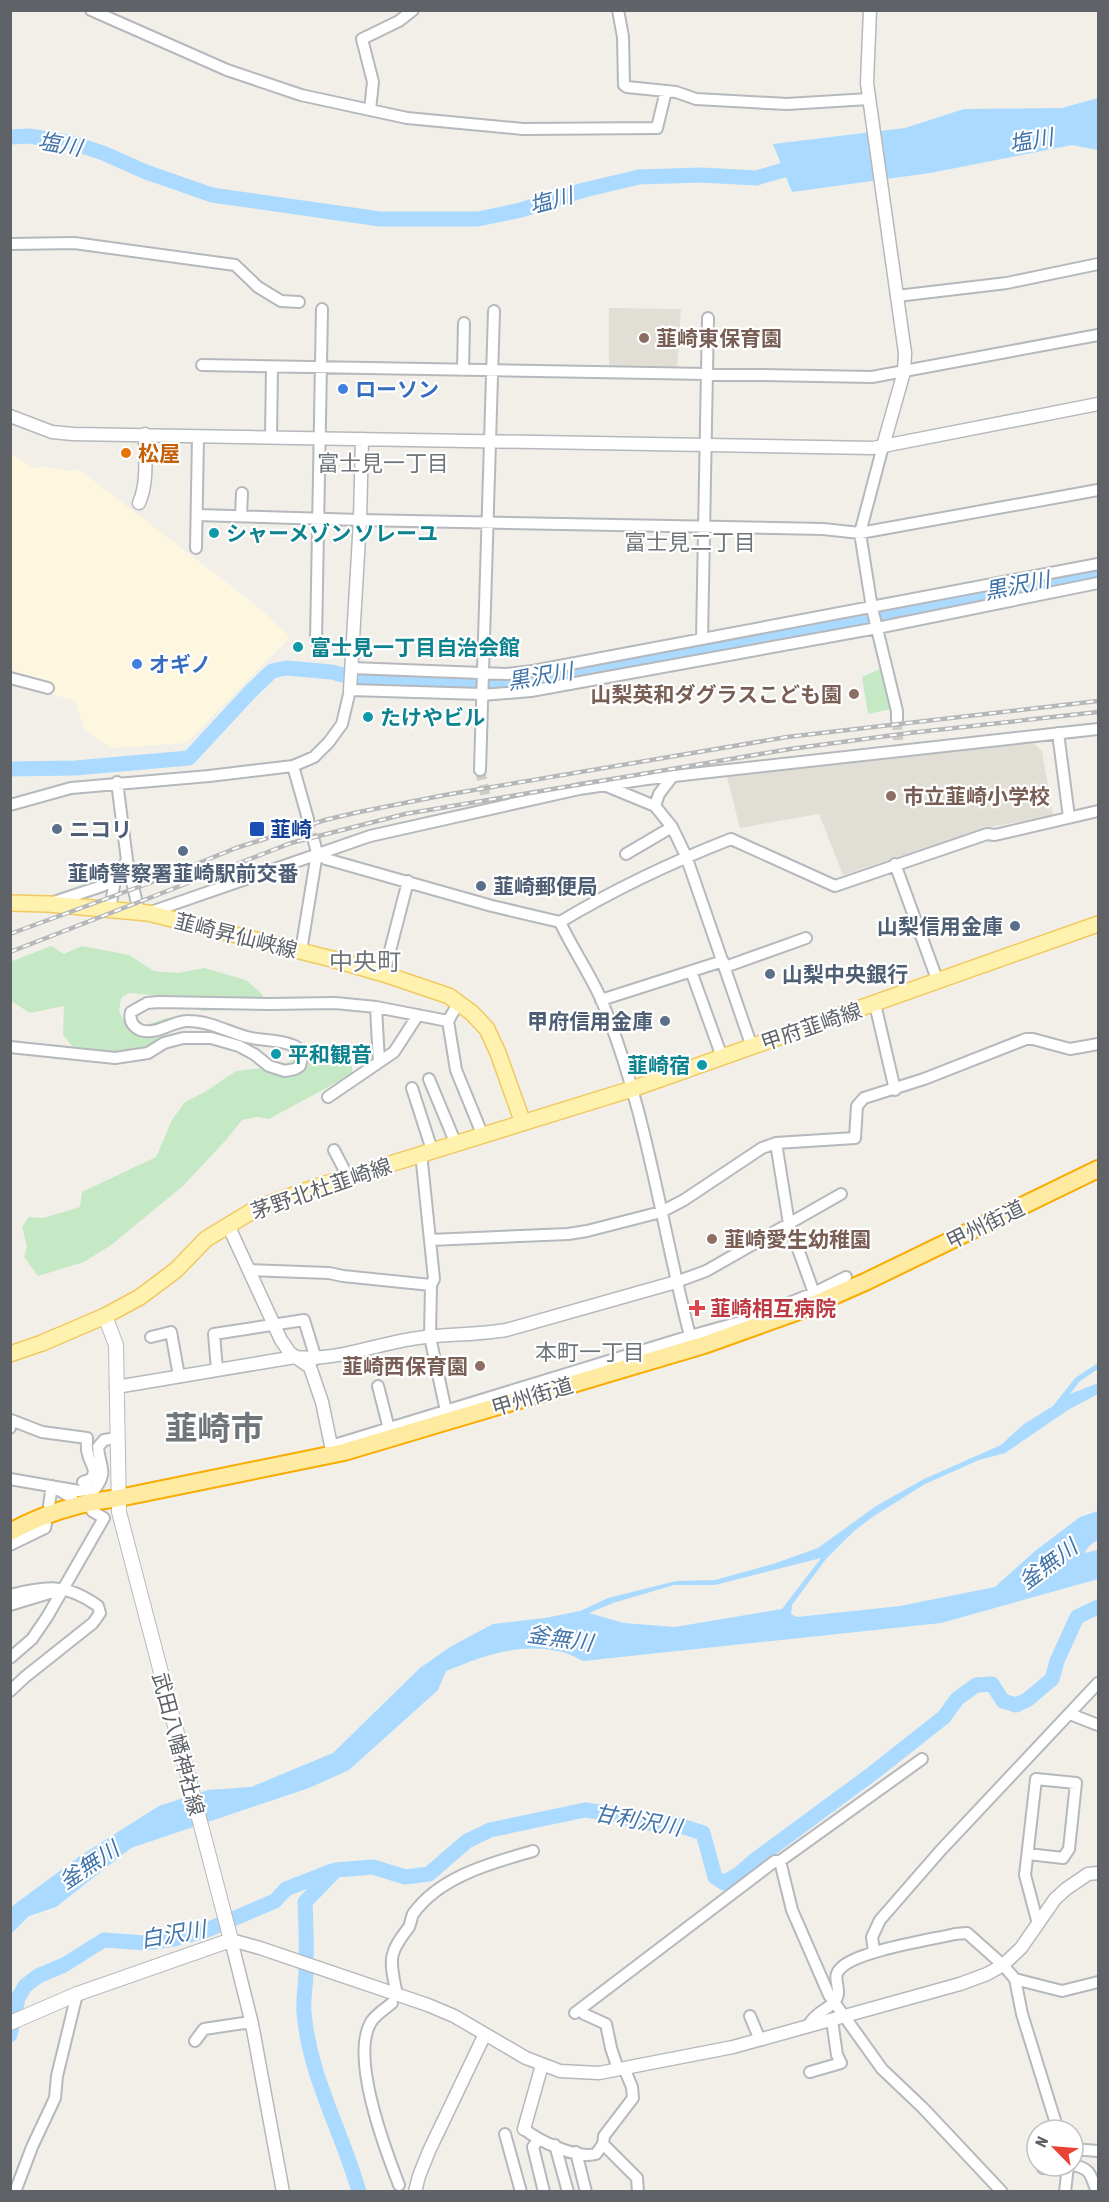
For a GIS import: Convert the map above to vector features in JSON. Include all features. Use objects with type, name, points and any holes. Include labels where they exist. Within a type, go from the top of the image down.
[{"type":"highway","name":"甲州街道","points":[[10,1532],[30,1522],[97,1500],[119,1505],[332,1451],[704,1345],[799,1311],[864,1282],[1098,1169]]},
{"type":"main road","name":"韮崎昇仙峡線","points":[[10,903],[143,912],[301,951],[436,990],[459,1002],[487,1029],[523,1123]]},
{"type":"main road","name":"甲府韮崎線","points":[[523,1123],[632,1089],[1098,924]]},
{"type":"main road","name":"茅野北杜韮崎線","points":[[10,1354],[105,1316],[140,1297],[176,1270],[206,1239],[257,1209],[348,1177],[523,1123]]},
{"type":"main road","name":"武田八幡神社線","points":[[105,1316],[116,1345],[119,1505],[229,1935]]},
{"type":"main road","points":[[10,2023],[77,1994],[229,1935]]},
{"type":"street","points":[[92,10],[227,70],[301,95],[407,118],[523,129],[657,128],[666,92]]},
{"type":"street","points":[[370,110],[373,82],[362,39],[399,21],[413,10]]},
{"type":"street","points":[[618,10],[623,37],[624,85],[627,87],[676,92],[696,99],[787,104],[869,102]]},
{"type":"street","points":[[870,10],[866,63],[869,102],[905,353],[904,372],[860,533],[872,608],[897,711],[897,720]]},
{"type":"street","points":[[10,244],[74,243],[235,265],[258,287],[281,301],[299,302]]},
{"type":"street","points":[[896,292],[1007,283],[1098,264]]},
{"type":"street","points":[[316,641],[322,309]]},
{"type":"street","points":[[480,770],[490,371],[494,310]]},
{"type":"street","points":[[702,639],[708,318]]},
{"type":"street","points":[[463,370],[464,323]]},
{"type":"street","points":[[202,365],[490,371],[706,372],[872,377],[1098,336]]},
{"type":"street","points":[[271,437],[272,367]]},
{"type":"street","points":[[10,416],[52,432],[873,448],[1098,404]]},
{"type":"street","points":[[139,504],[144,483],[145,435]]},
{"type":"street","points":[[196,548],[198,436]]},
{"type":"street","points":[[10,805],[71,788],[293,766],[314,758],[342,724],[350,690],[360,520],[362,439]]},
{"type":"street","points":[[197,515],[823,529],[860,533],[1098,490]]},
{"type":"street","points":[[241,516],[242,493]]},
{"type":"street","points":[[352,668],[507,674],[533,671],[1098,564]]},
{"type":"street","points":[[350,690],[482,694],[531,691],[877,628],[1098,583]]},
{"type":"street","points":[[10,678],[48,688]]},
{"type":"street","points":[[117,782],[128,860],[143,912],[370,836],[487,806],[603,785],[898,746],[1098,729]]},
{"type":"street","points":[[1058,733],[1069,817]]},
{"type":"street","points":[[293,766],[308,819]]},
{"type":"street","points":[[655,806],[659,794],[672,777]]},
{"type":"street","points":[[603,785],[655,806],[672,827],[686,856],[752,1047]]},
{"type":"street","points":[[317,853],[326,859],[492,906],[560,922],[606,895],[686,856],[731,839],[835,886],[987,834],[995,835],[1098,811]]},
{"type":"street","points":[[626,854],[672,827]]},
{"type":"street","points":[[301,951],[317,853],[314,841]]},
{"type":"street","points":[[110,909],[115,880],[128,860]]},
{"type":"street","points":[[895,864],[938,982]]},
{"type":"street","points":[[48,904],[115,880]]},
{"type":"street","points":[[384,974],[408,881]]},
{"type":"street","points":[[560,922],[586,967],[601,1000],[632,1089],[690,1336]]},
{"type":"street","points":[[601,1000],[690,971],[724,964],[806,938]]},
{"type":"street","points":[[690,971],[722,1057]]},
{"type":"street","points":[[10,1047],[116,1058],[148,1053],[164,1043],[183,1038],[211,1038],[239,1046],[269,1066],[285,1071],[300,1066],[303,1060],[303,1053],[294,1045],[248,1037],[190,1020],[179,1021],[162,1029],[144,1030],[132,1024],[131,1012],[147,1003],[159,1002],[335,1003],[376,1007],[448,1021]]},
{"type":"street","points":[[459,1002],[448,1021],[456,1070],[483,1136]]},
{"type":"street","points":[[875,1004],[895,1089]]},
{"type":"street","points":[[376,1007],[379,1062]]},
{"type":"street","points":[[328,1097],[394,1052],[418,1015]]},
{"type":"street","points":[[430,1240],[568,1234],[661,1212],[684,1200],[762,1148],[776,1143],[855,1138],[857,1106],[864,1098],[895,1089],[1026,1040],[1034,1039],[1070,1049],[1098,1044]]},
{"type":"street","points":[[429,1079],[456,1144]]},
{"type":"street","points":[[412,1088],[427,1152],[430,1240],[434,1279],[431,1285],[430,1337],[446,1411]]},
{"type":"street","points":[[776,1143],[789,1224],[814,1293]]},
{"type":"street","points":[[334,1150],[348,1177]]},
{"type":"street","points":[[116,1387],[295,1357],[316,1359],[430,1337],[506,1330],[676,1282],[705,1271],[841,1194]]},
{"type":"street","points":[[228,1225],[281,1340],[295,1357],[310,1367],[322,1402],[332,1451],[389,1429],[446,1411],[744,1321],[814,1293],[846,1277]]},
{"type":"street","points":[[249,1270],[329,1273],[431,1285]]},
{"type":"street","points":[[217,1370],[214,1335],[304,1320],[316,1359]]},
{"type":"street","points":[[151,1337],[171,1332],[179,1376]]},
{"type":"street","points":[[378,1386],[389,1429]]},
{"type":"street","points":[[10,1428],[11,1420],[42,1432],[87,1438],[87,1453],[97,1465],[104,1469],[102,1480],[95,1489],[79,1491],[10,1479]]},
{"type":"street","points":[[83,1482],[91,1479],[95,1474],[98,1447],[104,1440],[117,1438]]},
{"type":"street","points":[[52,1486],[72,1498]]},
{"type":"street","points":[[49,1505],[52,1486]]},
{"type":"street","points":[[10,1658],[32,1639],[48,1617],[104,1518],[92,1510]]},
{"type":"street","points":[[10,1545],[45,1528],[46,1524]]},
{"type":"street","points":[[10,1595],[42,1587],[63,1590],[78,1593],[90,1600],[98,1606],[100,1613],[93,1623],[10,1691]]},
{"type":"street","points":[[10,1605],[63,1590]]},
{"type":"street","points":[[874,1952],[872,1936],[880,1920],[957,1832],[1098,1683]]},
{"type":"street","points":[[1070,1714],[1098,1725]]},
{"type":"street","points":[[542,2065],[524,2129],[538,2140],[587,2156],[596,2154],[603,2144],[604,2136],[633,2098],[632,2087],[611,2048],[606,2024],[578,2011],[774,1861],[780,1861],[922,1759]]},
{"type":"street","points":[[1028,1854],[1063,1858],[1069,1849],[1076,1783],[1036,1779],[1025,1875],[1038,1924]]},
{"type":"street","points":[[396,1990],[390,1964],[397,1941],[410,1925],[412,1916],[429,1898],[461,1875],[533,1851]]},
{"type":"street","points":[[780,1861],[792,1910],[829,1995],[882,2069],[923,2108],[1002,2192]]},
{"type":"street","points":[[229,1935],[260,1948],[428,2005],[454,2016],[542,2065],[560,2071],[599,2073],[733,2047],[960,1984],[1004,1965],[1021,1948],[1055,1899],[1066,1889],[1093,1874],[1098,1865]]},
{"type":"street","points":[[807,2027],[815,2016],[834,2002],[838,1994],[836,1977],[838,1969],[874,1952],[967,1933],[1004,1965],[1015,1979],[1028,2034],[1054,2118]]},
{"type":"street","points":[[229,1935],[252,2024],[283,2192]]},
{"type":"street","points":[[1015,1979],[1062,1991],[1098,1983]]},
{"type":"street","points":[[15,2192],[32,2147],[55,2098],[57,2076],[77,1994]]},
{"type":"street","points":[[392,2003],[370,2024],[364,2055],[369,2090],[384,2145],[399,2185]]},
{"type":"street","points":[[750,2016],[760,2040]]},
{"type":"street","points":[[810,2072],[842,2063],[837,2055],[832,2020]]},
{"type":"street","points":[[195,2041],[204,2029],[244,2023],[252,2024]]},
{"type":"street","points":[[415,2192],[429,2151],[485,2034]]},
{"type":"street","points":[[505,2134],[521,2192]]},
{"type":"street","points":[[538,2140],[533,2147],[544,2192]]},
{"type":"street","points":[[603,2144],[637,2178],[638,2192]]},
{"type":"street","points":[[555,2145],[568,2192]]},
{"type":"street","points":[[576,2152],[586,2192]]},
{"type":"street","points":[[1085,2168],[1097,2192]]},
{"type":"shaded area","name":"韮崎東保育園","points":[[609,308],[681,309],[677,368],[609,369]]},
{"type":"shaded area","points":[[10,452],[32,468],[73,471],[78,469],[252,602],[290,637],[186,743],[111,748],[84,729],[75,701],[51,694],[53,682],[11,670]]},
{"type":"shaded area","name":"市立韮崎小学校","points":[[1029,739],[1042,751],[1053,816],[990,827],[843,875],[819,814],[740,828],[727,777]]},
{"type":"green space","points":[[880,669],[891,709],[868,714],[862,677]]},
{"type":"green space","points":[[51,946],[64,954],[82,946],[129,955],[154,971],[179,973],[204,968],[246,980],[262,994],[267,1008],[203,1011],[182,1006],[163,996],[129,993],[121,998],[119,1011],[125,1023],[146,1025],[167,1018],[184,1024],[140,1051],[110,1052],[72,1046],[63,1035],[64,1006],[30,1013],[11,1001],[10,962]]},
{"type":"green space","points":[[336,1047],[352,1058],[352,1074],[269,1119],[257,1117],[242,1120],[183,1186],[111,1245],[84,1262],[38,1276],[24,1257],[27,1246],[22,1227],[29,1217],[43,1218],[80,1207],[82,1192],[156,1157],[172,1120],[185,1102],[205,1092],[236,1071],[289,1062],[315,1048]]},
{"type":"water","points":[[1098,98],[1098,150],[1072,145],[930,173],[792,192],[773,144],[905,128],[964,109],[1062,108]]},
{"type":"water","name":"釜無川","points":[[1098,1363],[1098,1369],[1080,1381],[1070,1394],[1098,1383],[1098,1394],[1068,1410],[1005,1453],[979,1460],[925,1484],[874,1516],[854,1531],[826,1559],[792,1605],[791,1614],[797,1617],[900,1606],[995,1587],[1035,1551],[1080,1517],[1098,1511],[1098,1540],[1084,1553],[1098,1550],[1098,1579],[941,1623],[583,1661],[564,1652],[542,1649],[500,1652],[473,1660],[446,1671],[438,1690],[349,1770],[309,1788],[131,1848],[56,1907],[29,1916],[11,1934],[11,1907],[80,1856],[159,1806],[208,1790],[251,1787],[333,1753],[420,1668],[450,1647],[493,1624],[580,1611],[608,1598],[676,1581],[715,1580],[773,1564],[818,1548],[876,1506],[924,1479],[1001,1445],[1024,1424],[1053,1406],[1075,1378]],"holes":[[[821,1558],[782,1609],[675,1627],[624,1623],[589,1613],[613,1603],[674,1585],[715,1585]]]},
{"type":"waterway","name":"塩川","points":[[10,137],[29,136],[73,143],[212,195],[380,219],[478,219],[521,210],[584,190],[639,177],[701,175],[756,178],[801,165]]},
{"type":"waterway","name":"黒沢川","points":[[10,769],[75,768],[189,758],[272,671],[286,668],[332,672],[364,681],[413,684],[503,684],[695,650],[1098,569]]},
{"type":"waterway","name":"甘利沢川","points":[[359,2192],[312,2059],[304,2012],[305,1902],[336,1870],[373,1867],[405,1877],[429,1874],[467,1841],[490,1830],[585,1810],[614,1814],[642,1823],[672,1823],[703,1833],[715,1877],[724,1883],[873,1773],[944,1717],[957,1699],[976,1685],[992,1684],[1003,1701],[1016,1705],[1027,1700],[1052,1679],[1057,1661],[1077,1617],[1098,1607]]},
{"type":"waterway","name":"白沢川","points":[[10,2035],[18,1998],[25,1986],[38,1976],[64,1965],[104,1940],[146,1943],[174,1939],[207,1930],[275,1901],[286,1889],[332,1871]]},
{"type":"tunnel","points":[[897,720],[898,740]]},
{"type":"tunnel","points":[[480,770],[487,803]]},
{"type":"tunnel","points":[[308,819],[314,841]]},
{"type":"railway","points":[[10,934],[152,882],[236,848],[325,820],[359,812],[445,795],[787,737],[1098,701]]},
{"type":"railway","points":[[10,952],[291,843],[405,814],[790,749],[1098,712]]},
{"type":"place","name":"韮崎東保育園","points":[[644,338]]},
{"type":"place","name":"ローソン","points":[[343,389]]},
{"type":"place","name":"松屋","points":[[126,453]]},
{"type":"place","name":"シャーメゾン ソレーユ","points":[[214,533]]},
{"type":"place","name":"富士見一丁目自治会館","points":[[298,647]]},
{"type":"place","name":"オギノ","points":[[137,664]]},
{"type":"place","name":"山梨英和ダグラスこども園","points":[[854,694]]},
{"type":"place","name":"たけやビル","points":[[368,717]]},
{"type":"place","name":"市立韮崎小学校","points":[[891,796]]},
{"type":"place","name":"ニコリ","points":[[57,829]]},
{"type":"place","name":"韮崎","points":[[257,829]]},
{"type":"place","name":"韮崎警察署韮崎駅前交番","points":[[183,851]]},
{"type":"place","name":"韮崎郵便局","points":[[481,886]]},
{"type":"place","name":"山梨信用金庫","points":[[1015,926]]},
{"type":"place","name":"山梨中央銀行","points":[[770,974]]},
{"type":"place","name":"甲府信用金庫","points":[[665,1021]]},
{"type":"place","name":"平和観音","points":[[276,1054]]},
{"type":"place","name":"韮崎宿","points":[[702,1065]]},
{"type":"place","name":"韮崎愛生幼稚園","points":[[712,1239]]},
{"type":"place","name":"韮崎相互病院","points":[[697,1308]]},
{"type":"place","name":"韮崎西保育園","points":[[480,1366]]},
{"type":"district","name":"富士見一丁目","points":[[383,463]]},
{"type":"district","name":"富士見二丁目","points":[[690,542]]},
{"type":"district","name":"中央町","points":[[365,961]]},
{"type":"district","name":"本町一丁目","points":[[590,1352]]},
{"type":"district","name":"韮崎市","points":[[214,1428]]}]
